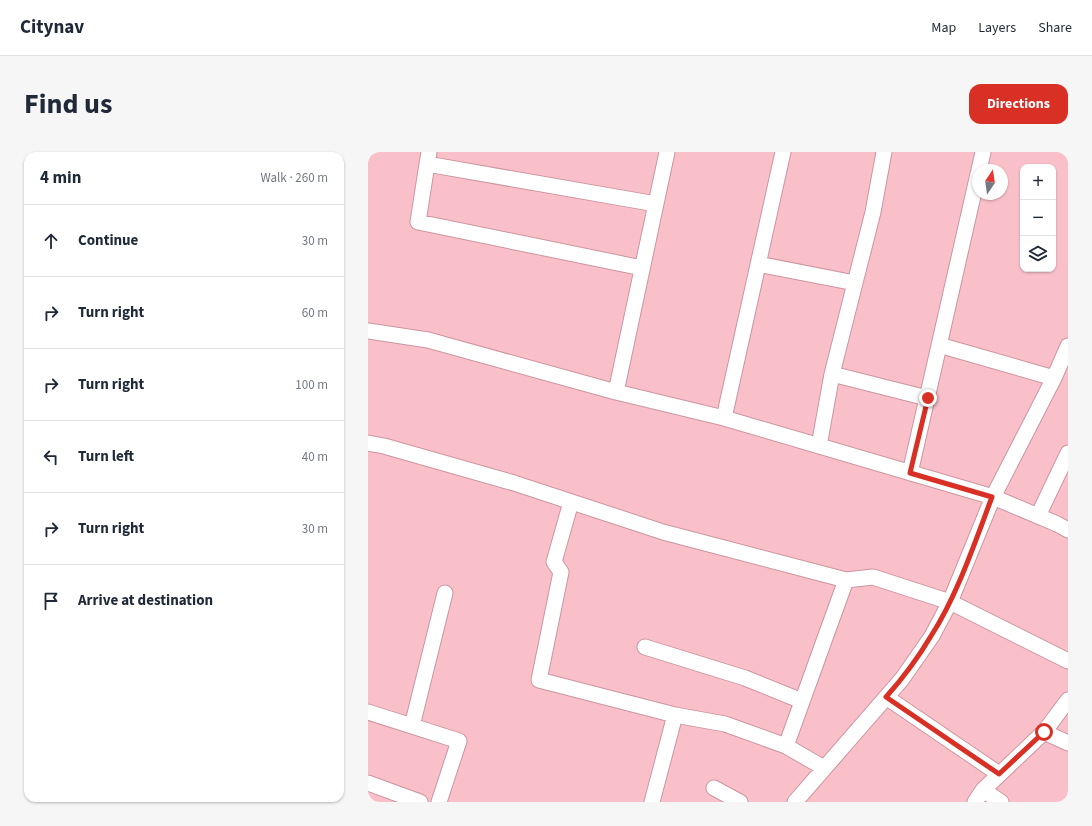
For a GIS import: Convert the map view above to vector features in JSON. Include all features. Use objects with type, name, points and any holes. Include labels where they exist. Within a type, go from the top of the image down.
[{"type":"street","points":[[616,392],[667,152]]},
{"type":"street","points":[[724,418],[783,152]]},
{"type":"street","points":[[819,446],[832,374],[873,212],[884,152]]},
{"type":"street","points":[[980,164],[983,152]]},
{"type":"street","points":[[642,268],[418,222],[428,158],[656,204]]},
{"type":"street","points":[[910,473],[972,200]]},
{"type":"street","points":[[758,264],[855,283]]},
{"type":"street","points":[[368,331],[428,340],[616,392],[724,418],[992,497],[1068,530]]},
{"type":"street","points":[[940,345],[1054,378]]},
{"type":"street","points":[[795,802],[902,679],[932,636],[950,602],[992,497],[1054,378],[1068,346]]},
{"type":"street","points":[[832,374],[928,398]]},
{"type":"street","points":[[368,443],[384,446],[507,481],[663,532],[846,580],[873,577],[950,602],[1068,661]]},
{"type":"street","points":[[1038,516],[1068,453]]},
{"type":"street","points":[[571,502],[554,562],[561,572],[539,680],[675,715],[726,724],[786,746],[824,768]]},
{"type":"street","points":[[786,746],[846,580]]},
{"type":"street","points":[[412,726],[445,593]]},
{"type":"street","points":[[645,647],[745,678],[802,701]]},
{"type":"street","points":[[886,697],[999,774]]},
{"type":"street","points":[[1001,802],[979,796],[999,774],[1044,732],[1068,700]]},
{"type":"street","points":[[368,712],[458,741],[439,802]]},
{"type":"street","points":[[652,802],[675,715]]},
{"type":"street","points":[[1044,732],[1068,744]]},
{"type":"street","points":[[368,783],[420,802]]},
{"type":"street","points":[[714,788],[740,802]]},
{"type":"route","points":[[928,398],[910,473],[992,497],[950,602],[932,636],[902,679],[886,697],[999,774],[1044,732]]}]
